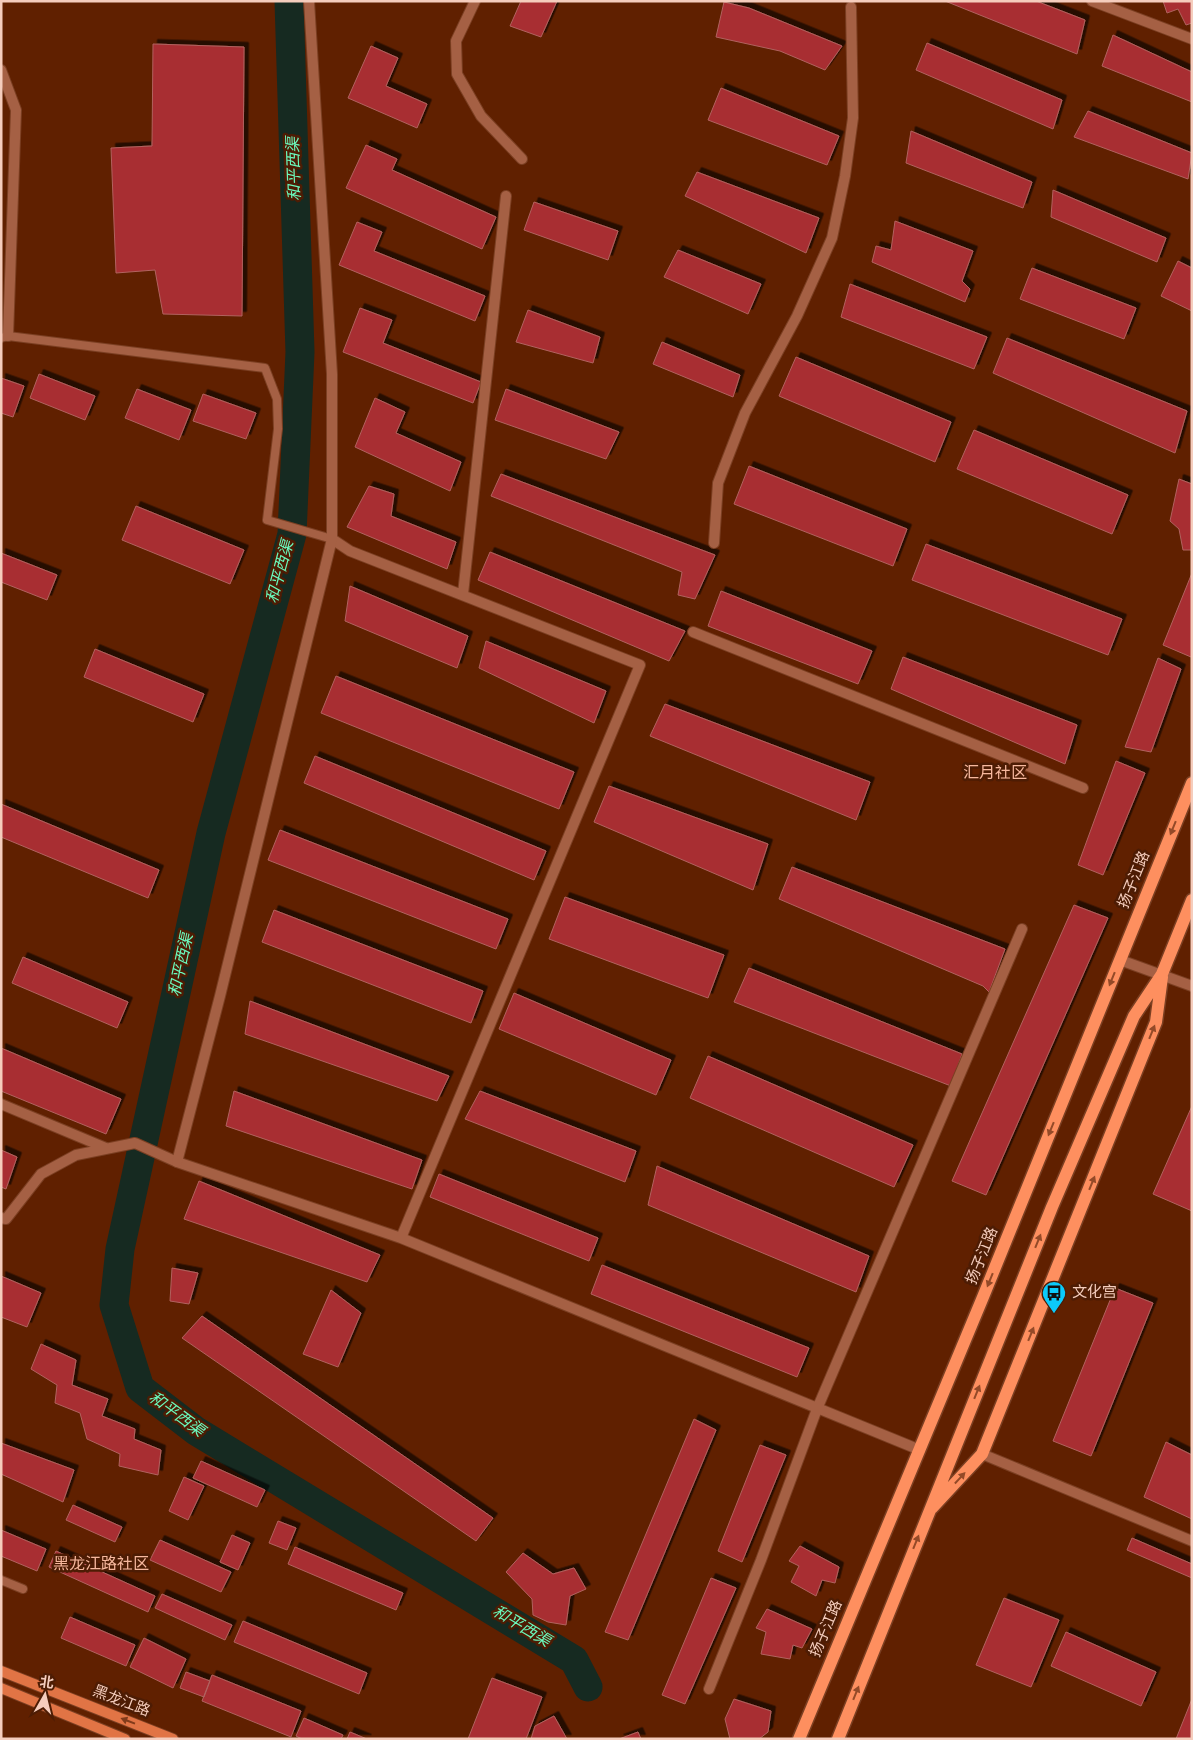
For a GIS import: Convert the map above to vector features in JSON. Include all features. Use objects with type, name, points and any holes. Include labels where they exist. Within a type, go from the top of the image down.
[{"type":"main road","name":"扬子江路","points":[[798,1739],[920,1450],[1192,783]]},
{"type":"main road","points":[[838,1739],[1052,1207],[1134,1016],[1162,974],[1192,900]]},
{"type":"main road","points":[[927,1514],[982,1454],[1156,1022],[1162,974]]},
{"type":"main road","name":"黑龙江路","points":[[1,1671],[174,1739]]},
{"type":"main road","points":[[1,1688],[125,1739]]},
{"type":"street","points":[[176,1161],[220,996],[331,538],[332,374],[309,1]]},
{"type":"street","points":[[476,1],[456,40],[457,74],[481,116],[522,158]]},
{"type":"street","points":[[1092,1],[1192,39]]},
{"type":"street","points":[[714,543],[718,483],[744,412],[797,316],[832,238],[845,176],[853,118],[851,7]]},
{"type":"street","points":[[1,70],[16,110],[4,337]]},
{"type":"street","points":[[463,594],[506,196]]},
{"type":"street","points":[[331,538],[350,550],[640,665],[402,1238]]},
{"type":"street","points":[[693,632],[1083,788]]},
{"type":"street","points":[[709,1689],[761,1560],[817,1409],[1022,929]]},
{"type":"street","points":[[1120,960],[1192,986]]},
{"type":"street","points":[[1,1104],[106,1148]]},
{"type":"street","points":[[1,1218],[6,1219],[41,1174],[76,1155],[135,1143],[176,1161],[402,1238],[920,1450]]},
{"type":"street","points":[[982,1454],[1192,1541]]},
{"type":"lane","points":[[4,337],[265,368],[277,399],[278,429],[267,520],[331,538]]},
{"type":"lane","points":[[1,1580],[23,1589]]},
{"type":"building","points":[[521,1],[557,1],[541,37],[510,26]]},
{"type":"building","points":[[945,1],[1036,1],[1085,20],[1077,54]]},
{"type":"building","points":[[1163,1],[1192,1],[1192,23],[1186,25],[1178,9],[1167,13]]},
{"type":"building","points":[[724,2],[749,8],[842,46],[825,70],[780,51],[716,37]]},
{"type":"building","points":[[1113,35],[1192,72],[1192,102],[1102,66]]},
{"type":"building","points":[[927,43],[1062,100],[1053,129],[916,70]]},
{"type":"building","points":[[153,44],[244,47],[242,316],[163,314],[155,270],[116,273],[111,148],[152,146]]},
{"type":"building","points":[[371,46],[398,58],[386,86],[427,104],[417,128],[348,98]]},
{"type":"building","points":[[721,88],[839,136],[827,165],[708,120]]},
{"type":"building","points":[[1088,111],[1192,153],[1188,179],[1074,137]]},
{"type":"building","points":[[911,131],[1032,182],[1023,208],[906,163]]},
{"type":"building","points":[[366,145],[397,159],[392,170],[496,217],[482,249],[346,188]]},
{"type":"building","points":[[697,172],[819,218],[806,253],[685,196]]},
{"type":"building","points":[[1053,190],[1166,238],[1157,262],[1051,217]]},
{"type":"building","points":[[534,202],[618,231],[608,260],[524,230]]},
{"type":"building","points":[[895,221],[973,251],[962,281],[970,289],[965,302],[872,262],[876,246],[891,250]]},
{"type":"building","points":[[357,222],[382,232],[374,251],[485,296],[475,321],[339,265]]},
{"type":"building","points":[[678,250],[761,284],[748,314],[664,277]]},
{"type":"building","points":[[1178,261],[1192,268],[1192,311],[1161,296]]},
{"type":"building","points":[[1032,268],[1136,308],[1124,339],[1020,299]]},
{"type":"building","points":[[850,284],[987,337],[974,369],[841,317]]},
{"type":"building","points":[[360,308],[392,320],[383,343],[481,382],[473,403],[343,352]]},
{"type":"building","points":[[528,310],[600,337],[593,363],[516,342]]},
{"type":"building","points":[[1007,338],[1187,411],[1175,453],[993,373]]},
{"type":"building","points":[[662,342],[740,375],[733,397],[653,364]]},
{"type":"building","points":[[796,357],[951,422],[935,462],[779,396]]},
{"type":"building","points":[[39,374],[95,396],[85,420],[30,398]]},
{"type":"building","points":[[1,378],[24,386],[13,417],[1,413]]},
{"type":"building","points":[[137,389],[191,410],[179,440],[125,418]]},
{"type":"building","points":[[506,389],[619,432],[606,459],[495,420]]},
{"type":"building","points":[[203,394],[256,413],[246,439],[193,421]]},
{"type":"building","points":[[375,398],[405,412],[396,433],[461,462],[450,491],[355,447]]},
{"type":"building","points":[[974,430],[1128,495],[1112,534],[957,469]]},
{"type":"building","points":[[749,466],[907,529],[893,566],[734,504]]},
{"type":"building","points":[[501,474],[715,555],[695,599],[678,595],[682,572],[491,496]]},
{"type":"building","points":[[1179,479],[1192,484],[1192,550],[1183,550],[1179,529],[1170,521]]},
{"type":"building","points":[[369,486],[394,494],[391,516],[456,542],[447,569],[347,527]]},
{"type":"building","points":[[136,506],[244,550],[230,584],[122,540]]},
{"type":"building","points":[[926,544],[1122,619],[1108,655],[912,580]]},
{"type":"building","points":[[490,552],[685,631],[669,661],[478,580]]},
{"type":"building","points":[[1,553],[57,575],[47,600],[1,582]]},
{"type":"building","points":[[1192,573],[1192,657],[1191,657],[1163,645]]},
{"type":"building","points":[[350,586],[468,636],[457,668],[345,621]]},
{"type":"building","points":[[721,591],[872,651],[858,684],[708,626]]},
{"type":"building","points":[[486,641],[606,691],[594,723],[479,668]]},
{"type":"building","points":[[95,649],[204,694],[193,722],[84,677]]},
{"type":"building","points":[[903,657],[1077,725],[1065,764],[891,689]]},
{"type":"building","points":[[1158,658],[1181,669],[1151,752],[1125,747]]},
{"type":"building","points":[[336,676],[574,772],[559,809],[321,713]]},
{"type":"building","points":[[665,704],[870,782],[856,820],[650,736]]},
{"type":"building","points":[[315,756],[546,851],[534,880],[304,783]]},
{"type":"building","points":[[1116,761],[1145,773],[1103,875],[1078,865]]},
{"type":"building","points":[[609,786],[768,844],[753,890],[594,822]]},
{"type":"building","points":[[1,804],[159,870],[148,898],[1,837]]},
{"type":"building","points":[[280,830],[508,919],[496,949],[268,860]]},
{"type":"building","points":[[792,867],[1005,949],[989,992],[983,986],[779,899]]},
{"type":"building","points":[[565,897],[724,955],[708,998],[549,939]]},
{"type":"building","points":[[1074,905],[1108,918],[986,1195],[952,1181]]},
{"type":"building","points":[[274,910],[483,991],[471,1023],[262,942]]},
{"type":"building","points":[[23,957],[128,1002],[117,1028],[12,983]]},
{"type":"building","points":[[749,968],[962,1054],[951,1086],[734,1002]]},
{"type":"building","points":[[514,993],[671,1060],[656,1095],[499,1029]]},
{"type":"building","points":[[250,1001],[449,1076],[437,1101],[245,1034]]},
{"type":"building","points":[[1,1048],[121,1099],[106,1134],[1,1091]]},
{"type":"building","points":[[708,1056],[913,1145],[894,1187],[690,1098]]},
{"type":"building","points":[[234,1091],[422,1160],[412,1189],[226,1126]]},
{"type":"building","points":[[480,1091],[636,1151],[625,1182],[465,1119]]},
{"type":"building","points":[[1192,1106],[1192,1211],[1153,1194]]},
{"type":"building","points":[[1,1150],[17,1157],[6,1189],[1,1187]]},
{"type":"building","points":[[657,1166],[869,1256],[856,1292],[648,1205]]},
{"type":"building","points":[[439,1174],[598,1238],[589,1261],[430,1197]]},
{"type":"building","points":[[199,1181],[380,1255],[367,1282],[184,1219]]},
{"type":"building","points":[[602,1265],[809,1348],[797,1377],[591,1294]]},
{"type":"building","points":[[172,1268],[198,1273],[189,1304],[170,1301]]},
{"type":"building","points":[[1,1276],[41,1293],[27,1327],[1,1317]]},
{"type":"building","points":[[1115,1288],[1153,1303],[1091,1456],[1053,1441]]},
{"type":"building","points":[[331,1290],[361,1313],[338,1367],[303,1354]]},
{"type":"building","points":[[202,1316],[493,1518],[476,1541],[182,1338]]},
{"type":"building","points":[[41,1344],[76,1360],[72,1385],[108,1399],[102,1416],[135,1429],[134,1439],[161,1450],[158,1475],[119,1466],[120,1454],[87,1439],[80,1413],[55,1403],[57,1385],[31,1369]]},
{"type":"building","points":[[694,1419],[716,1430],[628,1640],[605,1632]]},
{"type":"building","points":[[1166,1442],[1192,1455],[1192,1519],[1144,1497]]},
{"type":"building","points":[[1,1443],[74,1470],[63,1502],[1,1474]]},
{"type":"building","points":[[760,1445],[786,1455],[742,1562],[718,1551]]},
{"type":"building","points":[[201,1461],[265,1490],[257,1507],[193,1478]]},
{"type":"building","points":[[184,1477],[204,1486],[188,1520],[169,1511]]},
{"type":"building","points":[[73,1505],[122,1527],[115,1542],[66,1520]]},
{"type":"building","points":[[278,1521],[296,1528],[287,1550],[269,1543]]},
{"type":"building","points":[[1,1530],[46,1549],[37,1571],[1,1556]]},
{"type":"building","points":[[232,1535],[250,1543],[238,1570],[220,1562]]},
{"type":"building","points":[[1132,1538],[1192,1564],[1192,1578],[1127,1550]]},
{"type":"building","points":[[160,1540],[231,1572],[221,1592],[150,1560]]},
{"type":"building","points":[[800,1546],[839,1567],[835,1583],[822,1580],[816,1596],[791,1582],[799,1566],[789,1561]]},
{"type":"building","points":[[295,1547],[403,1593],[396,1610],[288,1564]]},
{"type":"building","points":[[56,1551],[155,1596],[148,1612],[49,1567]]},
{"type":"building","points":[[523,1553],[553,1574],[574,1568],[586,1589],[570,1596],[566,1625],[548,1622],[533,1615],[532,1599],[506,1572]]},
{"type":"building","points":[[711,1578],[736,1588],[685,1704],[662,1695]]},
{"type":"building","points":[[162,1594],[232,1625],[225,1640],[155,1608]]},
{"type":"building","points":[[1004,1598],[1059,1620],[1031,1687],[976,1665]]},
{"type":"building","points":[[767,1609],[812,1629],[802,1648],[793,1645],[790,1659],[761,1654],[766,1632],[756,1628]]},
{"type":"building","points":[[70,1617],[135,1645],[126,1666],[61,1638]]},
{"type":"building","points":[[243,1621],[367,1673],[359,1694],[234,1642]]},
{"type":"building","points":[[1066,1632],[1156,1672],[1141,1706],[1051,1666]]},
{"type":"building","points":[[144,1638],[186,1659],[173,1688],[130,1667]]},
{"type":"building","points":[[186,1672],[210,1681],[204,1697],[180,1688]]},
{"type":"building","points":[[212,1675],[301,1711],[291,1737],[202,1701]]},
{"type":"building","points":[[492,1678],[542,1697],[526,1739],[468,1739]]},
{"type":"building","points":[[734,1699],[771,1711],[768,1732],[759,1739],[730,1739],[725,1719]]},
{"type":"building","points":[[1192,1699],[1192,1739],[1176,1739]]},
{"type":"building","points":[[554,1716],[567,1739],[531,1739],[535,1726]]},
{"type":"building","points":[[304,1718],[343,1735],[341,1739],[302,1739],[296,1736]]},
{"type":"building","points":[[350,1732],[367,1739],[347,1739]]},
{"type":"building","points":[[638,1732],[641,1739],[619,1739]]},
{"type":"waterway","name":"和平西渠","points":[[289,1],[300,352],[292,534],[211,833],[120,1249],[114,1305],[140,1388],[196,1431],[574,1660],[588,1687]]},
{"type":"place","name":"文化宫","points":[[1054,1314]]},
{"type":"district","name":"汇月社区","points":[[995,774]]},
{"type":"district","name":"黑龙江路社区","points":[[101,1565]]}]
